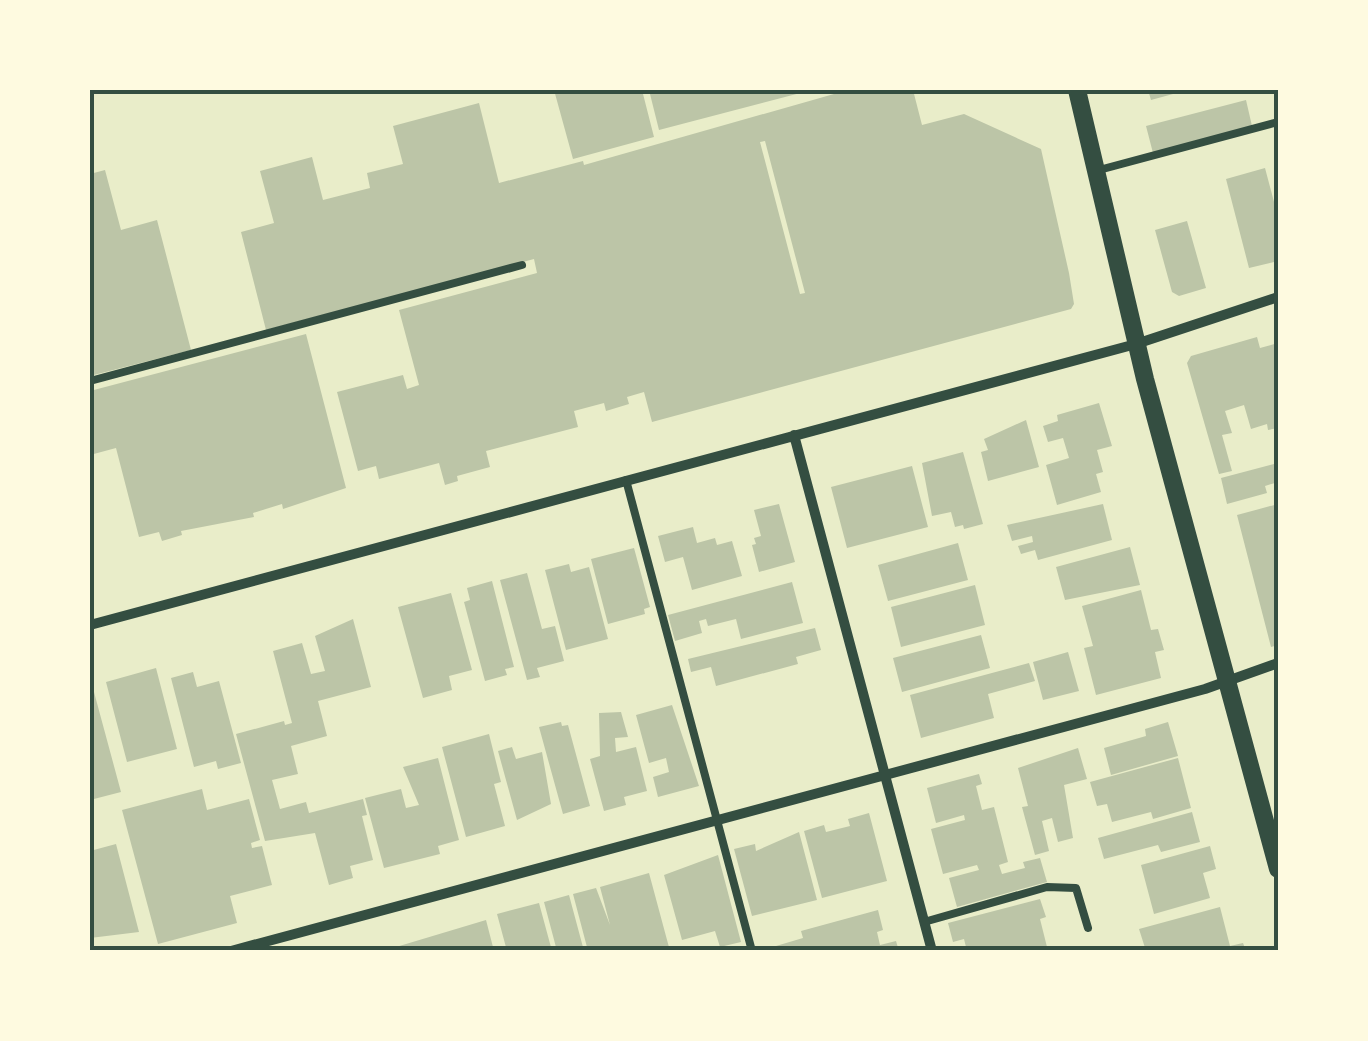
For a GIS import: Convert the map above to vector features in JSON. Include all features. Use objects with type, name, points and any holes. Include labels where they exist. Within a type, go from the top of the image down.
[{"type":"street","points":[[1077,90],[1136,344],[1276,857]]},
{"type":"street","points":[[90,625],[1136,344],[1278,297]]},
{"type":"street","points":[[794,435],[932,951]]},
{"type":"street","points":[[230,951],[886,774],[1278,663]]},
{"type":"lane","points":[[1096,171],[1278,122]]},
{"type":"lane","points":[[90,381],[522,265]]},
{"type":"lane","points":[[626,480],[752,951]]},
{"type":"lane","points":[[924,922],[1047,887],[1076,888],[1088,928]]},
{"type":"building","points":[[554,90],[642,90],[654,137],[573,159]]},
{"type":"building","points":[[649,90],[808,90],[808,91],[659,130]]},
{"type":"building","points":[[848,90],[913,90],[922,125],[964,114],[1041,149],[1074,304],[1071,309],[652,422],[644,392],[627,397],[629,404],[606,411],[604,403],[574,411],[578,427],[486,451],[490,467],[457,476],[458,481],[445,485],[439,463],[379,479],[376,466],[358,471],[337,392],[403,375],[407,389],[419,385],[399,310],[537,273],[534,259],[266,330],[241,232],[274,223],[260,171],[312,157],[323,200],[370,188],[367,173],[403,164],[393,126],[479,103],[499,183],[583,161],[584,165]],"holes":[[[765,141],[805,293],[800,294],[760,142]]]},
{"type":"building","points":[[1148,90],[1184,90],[1184,91],[1151,100]]},
{"type":"building","points":[[1246,100],[1252,126],[1153,153],[1146,126]]},
{"type":"building","points":[[1265,168],[1278,217],[1278,261],[1249,268],[1226,179]]},
{"type":"building","points":[[105,170],[121,230],[157,220],[191,350],[90,376],[90,174]]},
{"type":"building","points":[[1187,221],[1206,288],[1179,296],[1172,292],[1155,230]]},
{"type":"building","points":[[306,334],[346,488],[283,509],[282,504],[253,513],[254,517],[181,531],[182,535],[162,541],[159,532],[139,537],[116,448],[90,455],[90,391]]},
{"type":"building","points":[[1257,337],[1260,348],[1278,343],[1278,428],[1268,430],[1267,424],[1251,429],[1244,405],[1225,411],[1232,433],[1222,435],[1232,471],[1219,474],[1187,363],[1191,356]]},
{"type":"building","points":[[1099,403],[1112,446],[1097,450],[1103,472],[1096,474],[1101,492],[1057,505],[1046,465],[1069,458],[1063,438],[1048,442],[1043,426],[1058,421],[1057,415]]},
{"type":"building","points":[[1026,420],[1039,467],[988,481],[981,452],[988,450],[984,439]]},
{"type":"building","points":[[963,452],[983,524],[964,529],[963,525],[955,527],[951,512],[932,516],[922,463]]},
{"type":"building","points":[[1278,463],[1278,482],[1265,486],[1267,493],[1227,504],[1221,478]]},
{"type":"building","points":[[912,466],[928,527],[847,548],[831,487]]},
{"type":"building","points":[[779,504],[795,562],[759,572],[752,545],[756,544],[754,538],[761,536],[754,510]]},
{"type":"building","points":[[1103,504],[1112,540],[1038,560],[1035,550],[1021,554],[1018,546],[1033,542],[1032,536],[1012,541],[1007,525]]},
{"type":"building","points":[[1278,504],[1278,645],[1271,647],[1237,515]]},
{"type":"building","points":[[693,527],[697,543],[715,538],[717,545],[732,541],[742,576],[692,590],[683,557],[665,562],[658,536]]},
{"type":"building","points":[[958,543],[968,580],[888,601],[878,565]]},
{"type":"building","points":[[1130,547],[1140,585],[1065,600],[1056,567]]},
{"type":"building","points":[[634,548],[650,607],[644,609],[645,614],[608,624],[591,559]]},
{"type":"building","points":[[569,564],[571,572],[589,567],[608,639],[566,650],[545,570]]},
{"type":"building","points":[[527,573],[542,629],[555,626],[564,661],[537,668],[540,677],[527,680],[500,580]]},
{"type":"building","points":[[492,581],[514,667],[505,669],[507,675],[485,681],[464,602],[470,600],[467,588]]},
{"type":"building","points":[[792,582],[803,623],[741,639],[736,619],[708,626],[706,619],[699,621],[702,633],[675,641],[668,615]]},
{"type":"building","points":[[975,585],[985,625],[901,647],[891,607]]},
{"type":"building","points":[[1141,590],[1151,630],[1158,629],[1164,650],[1155,652],[1161,678],[1096,695],[1084,648],[1093,646],[1082,606]]},
{"type":"building","points":[[451,593],[472,670],[449,676],[452,690],[423,698],[398,607]]},
{"type":"building","points":[[353,619],[371,687],[318,701],[327,736],[291,746],[298,774],[272,780],[280,809],[306,802],[309,813],[363,799],[367,815],[362,816],[373,860],[350,866],[353,878],[329,885],[315,833],[265,841],[236,734],[284,721],[285,725],[292,723],[273,651],[302,643],[311,674],[325,671],[315,636]]},
{"type":"building","points":[[815,628],[821,650],[796,657],[798,664],[716,686],[711,667],[691,672],[688,659]]},
{"type":"building","points":[[981,635],[990,668],[902,692],[893,658]]},
{"type":"building","points":[[1068,652],[1079,691],[1043,700],[1033,662]]},
{"type":"building","points":[[1029,663],[1035,681],[988,694],[994,718],[921,738],[910,695]]},
{"type":"building","points":[[156,668],[177,749],[127,762],[106,682]]},
{"type":"building","points":[[193,672],[197,687],[219,681],[241,763],[218,769],[216,761],[194,767],[171,678]]},
{"type":"building","points":[[94,692],[121,792],[90,800],[90,693]]},
{"type":"building","points":[[672,705],[699,786],[658,797],[653,777],[669,772],[666,758],[649,763],[636,715]]},
{"type":"building","points":[[621,712],[628,737],[615,738],[616,752],[636,747],[647,791],[624,797],[626,805],[604,811],[590,759],[600,756],[599,713]]},
{"type":"building","points":[[561,722],[562,726],[568,725],[590,806],[563,814],[539,727]]},
{"type":"building","points":[[1168,722],[1178,756],[1111,775],[1104,748],[1146,736],[1145,729]]},
{"type":"building","points":[[489,734],[501,782],[494,784],[505,826],[466,837],[442,747]]},
{"type":"building","points":[[512,747],[516,759],[542,752],[551,804],[517,820],[498,751]]},
{"type":"building","points":[[1078,748],[1087,779],[1064,785],[1073,838],[1058,842],[1052,818],[1042,821],[1049,851],[1035,855],[1022,807],[1028,806],[1018,768]]},
{"type":"building","points":[[438,758],[459,840],[438,846],[440,854],[384,868],[365,798],[401,789],[406,808],[419,805],[403,767]]},
{"type":"building","points":[[1178,758],[1191,808],[1153,819],[1151,812],[1112,822],[1107,804],[1097,806],[1090,782]]},
{"type":"building","points":[[979,774],[982,784],[976,786],[982,810],[994,807],[1008,862],[999,865],[1002,874],[1025,868],[1023,862],[1040,858],[1047,882],[957,907],[949,878],[979,870],[977,865],[943,874],[931,829],[965,820],[964,815],[936,823],[927,788]]},
{"type":"building","points":[[202,789],[207,810],[249,799],[260,840],[251,843],[252,848],[262,846],[272,885],[230,896],[237,923],[158,944],[122,810]]},
{"type":"building","points":[[1192,812],[1200,842],[1161,852],[1158,845],[1104,859],[1098,838]]},
{"type":"building","points":[[869,813],[887,881],[822,898],[804,831],[824,825],[826,832],[850,826],[848,819]]},
{"type":"building","points":[[799,832],[817,900],[752,916],[734,849],[755,844],[756,851]]},
{"type":"building","points":[[116,844],[139,932],[90,938],[90,851]]},
{"type":"building","points":[[1210,846],[1216,869],[1203,873],[1210,898],[1154,914],[1141,865]]},
{"type":"building","points":[[718,855],[741,942],[720,947],[715,931],[682,940],[664,875]]},
{"type":"building","points":[[649,873],[670,951],[588,951],[573,894],[596,888],[610,925],[600,887]]},
{"type":"building","points":[[569,895],[584,951],[557,951],[544,902]]},
{"type":"building","points":[[1040,899],[1046,917],[1040,919],[1047,947],[1042,951],[967,951],[964,939],[953,942],[948,923]]},
{"type":"building","points":[[539,903],[552,951],[507,951],[497,914]]},
{"type":"building","points":[[1220,907],[1230,946],[1243,943],[1246,951],[1146,951],[1139,929]]},
{"type":"building","points":[[878,910],[883,930],[877,932],[880,945],[896,941],[899,951],[778,951],[776,946],[803,938],[801,931]]},
{"type":"building","points":[[486,920],[494,951],[397,951],[396,947]]}]
